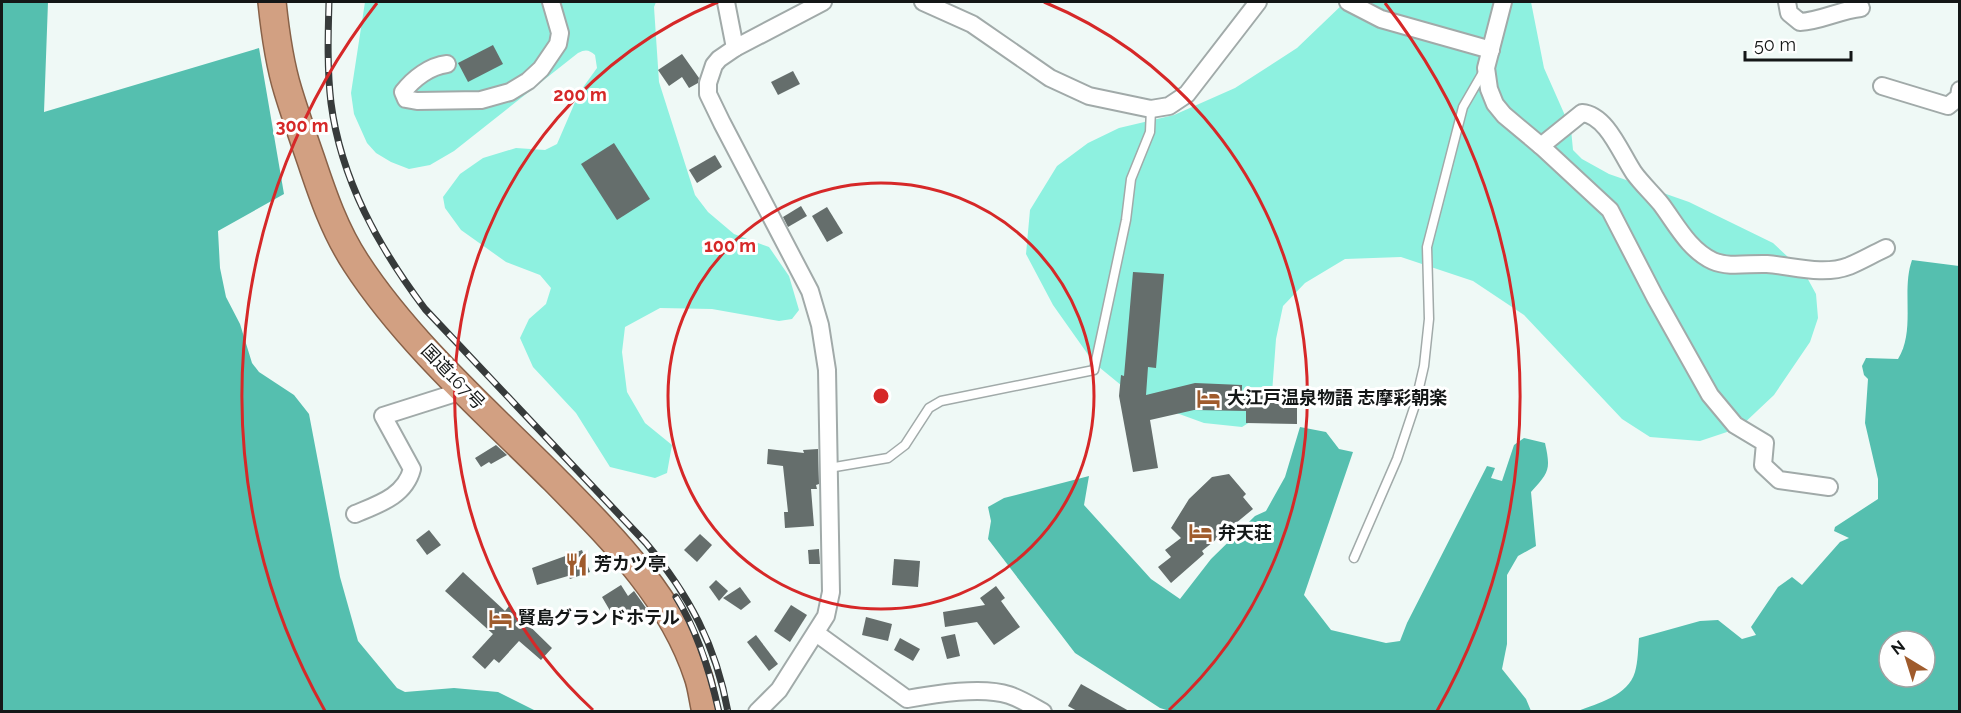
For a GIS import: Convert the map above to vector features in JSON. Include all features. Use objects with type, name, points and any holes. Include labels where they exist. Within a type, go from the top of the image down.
[{"type":"highway","name":"国道167号","points":[[273,2],[275,31],[287,89],[328,210],[341,239],[382,299],[465,390],[605,531],[650,583],[682,639],[698,676],[706,711]]},
{"type":"street","points":[[447,64],[428,70],[407,87],[403,92],[406,99],[467,102],[510,92],[541,69],[558,44],[560,33],[551,2]]},
{"type":"street","points":[[726,2],[735,48]]},
{"type":"street","points":[[757,711],[779,690],[816,633],[826,616],[831,592],[827,370],[820,325],[810,291],[736,152],[708,94],[708,83],[714,65],[735,48],[823,2]]},
{"type":"street","points":[[923,2],[972,24],[1050,78],[1089,96],[1151,109],[1169,106],[1187,94],[1258,2]]},
{"type":"street","points":[[1348,2],[1381,19],[1491,50]]},
{"type":"street","points":[[1503,2],[1486,68],[1489,89],[1495,104],[1504,115],[1610,210],[1710,395],[1735,425],[1765,443],[1762,465],[1779,480],[1829,487]]},
{"type":"street","points":[[1787,2],[1789,13],[1800,22],[1810,22],[1849,9],[1861,8]]},
{"type":"street","points":[[1882,86],[1948,106],[1959,97],[1959,90]]},
{"type":"street","points":[[1541,146],[1582,113],[1595,117],[1603,125],[1634,174],[1662,205],[1687,240],[1700,253],[1722,264],[1768,264],[1829,271],[1848,267],[1886,248]]},
{"type":"street","points":[[355,514],[387,500],[403,487],[412,469],[383,416],[465,390]]},
{"type":"street","points":[[816,633],[907,699],[941,693],[995,692],[1010,695],[1043,711]]},
{"type":"lane","points":[[1354,558],[1397,459],[1415,405],[1424,366],[1428,319],[1427,247],[1463,107],[1486,68]]},
{"type":"lane","points":[[829,468],[888,458],[905,445],[929,408],[941,401],[1094,370],[1126,220],[1131,180],[1150,132],[1151,109]]},
{"type":"shaded area","points":[[2,2],[48,2],[44,112],[259,48],[284,194],[218,231],[220,268],[226,297],[240,324],[252,363],[259,372],[294,395],[309,414],[340,577],[358,641],[397,688],[405,692],[454,688],[498,692],[536,711],[2,711]]},
{"type":"shaded area","points":[[365,2],[656,2],[654,7],[659,82],[695,195],[708,212],[734,234],[769,247],[789,276],[799,310],[792,319],[779,321],[712,309],[660,308],[625,327],[622,352],[627,392],[645,423],[672,445],[667,473],[655,478],[610,467],[576,413],[533,367],[520,338],[529,319],[546,304],[551,288],[540,275],[506,262],[461,230],[445,208],[443,197],[460,174],[483,158],[516,148],[545,150],[557,144],[579,93],[597,68],[595,55],[587,51],[578,53],[454,151],[430,165],[409,169],[376,153],[367,143],[354,114],[351,93]]},
{"type":"shaded area","points":[[1345,2],[1531,2],[1544,68],[1571,129],[1573,150],[1582,159],[1609,174],[1689,202],[1773,243],[1804,272],[1816,294],[1818,318],[1810,342],[1774,395],[1739,428],[1700,441],[1650,437],[1622,419],[1524,315],[1473,281],[1401,257],[1345,259],[1305,283],[1283,306],[1276,339],[1272,393],[1261,415],[1242,427],[1204,423],[1138,399],[1094,363],[1053,305],[1026,254],[1030,210],[1057,166],[1088,143],[1119,128],[1174,115],[1235,88],[1297,48]]},
{"type":"shaded area","points":[[1912,260],[1959,266],[1959,711],[1578,711],[1611,698],[1626,687],[1635,672],[1639,638],[1700,621],[1718,620],[1742,639],[1756,635],[1751,627],[1778,587],[1792,577],[1802,585],[1840,542],[1849,538],[1834,531],[1835,527],[1878,499],[1878,479],[1865,423],[1868,379],[1864,375],[1862,366],[1866,358],[1898,359],[1906,336],[1908,284]]},
{"type":"shaded area","points":[[1300,427],[1326,432],[1339,449],[1353,452],[1304,595],[1331,630],[1386,643],[1400,641],[1487,466],[1495,468],[1491,478],[1502,481],[1514,445],[1524,438],[1545,443],[1548,459],[1547,470],[1542,480],[1531,492],[1536,546],[1518,556],[1507,575],[1507,644],[1502,669],[1526,699],[1531,711],[1173,712],[1160,708],[1075,653],[988,539],[991,521],[988,507],[1004,498],[1089,476],[1084,505],[1151,579],[1180,599],[1211,559],[1255,516],[1266,511],[1285,477]]},
{"type":"building","points":[[493,45],[503,64],[468,82],[458,63]]},
{"type":"building","points":[[682,54],[699,78],[698,83],[689,88],[682,77],[669,86],[658,70]]},
{"type":"building","points":[[793,71],[800,84],[778,95],[771,82]]},
{"type":"building","points":[[614,143],[650,199],[617,220],[581,164]]},
{"type":"building","points":[[715,155],[722,167],[697,183],[689,170]]},
{"type":"building","points":[[801,206],[807,216],[788,227],[783,217]]},
{"type":"building","points":[[827,207],[843,233],[827,242],[812,216]]},
{"type":"building","points":[[1133,272],[1164,274],[1156,368],[1148,367],[1146,395],[1195,383],[1242,385],[1242,394],[1297,395],[1297,424],[1246,423],[1246,411],[1194,410],[1150,420],[1158,468],[1133,472],[1119,396],[1121,375],[1124,376]]},
{"type":"building","points":[[496,445],[507,455],[481,467],[475,458]]},
{"type":"building","points":[[768,449],[804,453],[803,450],[818,449],[819,484],[816,485],[817,489],[811,489],[814,526],[785,528],[784,512],[788,512],[783,466],[767,464]]},
{"type":"building","name":"弁天荘","points":[[1229,474],[1246,494],[1243,497],[1253,509],[1202,551],[1204,554],[1171,583],[1158,567],[1171,557],[1165,550],[1181,538],[1171,528],[1189,499],[1212,477]]},
{"type":"building","points":[[429,530],[441,545],[427,555],[416,540]]},
{"type":"building","points":[[700,534],[712,545],[697,562],[684,550]]},
{"type":"building","points":[[819,549],[820,564],[809,564],[808,550]]},
{"type":"building","points":[[582,550],[590,572],[570,579],[568,576],[537,585],[532,568]]},
{"type":"building","points":[[894,559],[920,561],[918,587],[892,585]]},
{"type":"building","name":"賢島グランドホテル","points":[[463,572],[505,611],[509,606],[552,648],[541,660],[519,641],[499,663],[494,659],[485,669],[472,657],[493,634],[445,591]]},
{"type":"building","points":[[716,580],[728,591],[719,601],[709,587]]},
{"type":"building","points":[[621,585],[628,596],[634,591],[651,615],[646,618],[638,607],[616,621],[602,597]]},
{"type":"building","points":[[996,586],[1005,598],[1001,601],[1020,627],[994,645],[977,622],[945,627],[943,612],[985,605],[980,598]]},
{"type":"building","points":[[740,587],[751,602],[741,610],[723,598]]},
{"type":"building","points":[[791,605],[807,615],[790,642],[774,631]]},
{"type":"building","points":[[866,617],[892,624],[888,641],[862,635]]},
{"type":"building","points":[[955,634],[960,656],[947,659],[941,637]]},
{"type":"building","points":[[756,635],[778,664],[769,671],[747,642]]},
{"type":"building","points":[[900,638],[920,649],[913,661],[894,650]]},
{"type":"building","points":[[1081,684],[1129,711],[1077,711],[1068,706]]},
{"type":"railway","points":[[329,2],[329,78],[336,131],[343,159],[364,212],[392,262],[425,309],[646,543],[661,562],[699,622],[716,665],[728,712]]},
{"type":"railway","points":[[676,597],[691,624],[702,653],[719,712]]},
{"type":"place","name":"大江戸温泉物語 志摩彩朝楽","points":[[1209,398]]},
{"type":"place","name":"弁天荘","points":[[1200,533]]},
{"type":"place","name":"芳カツ亭","points":[[576,564]]},
{"type":"place","name":"賢島グランドホテル","points":[[500,618]]}]
